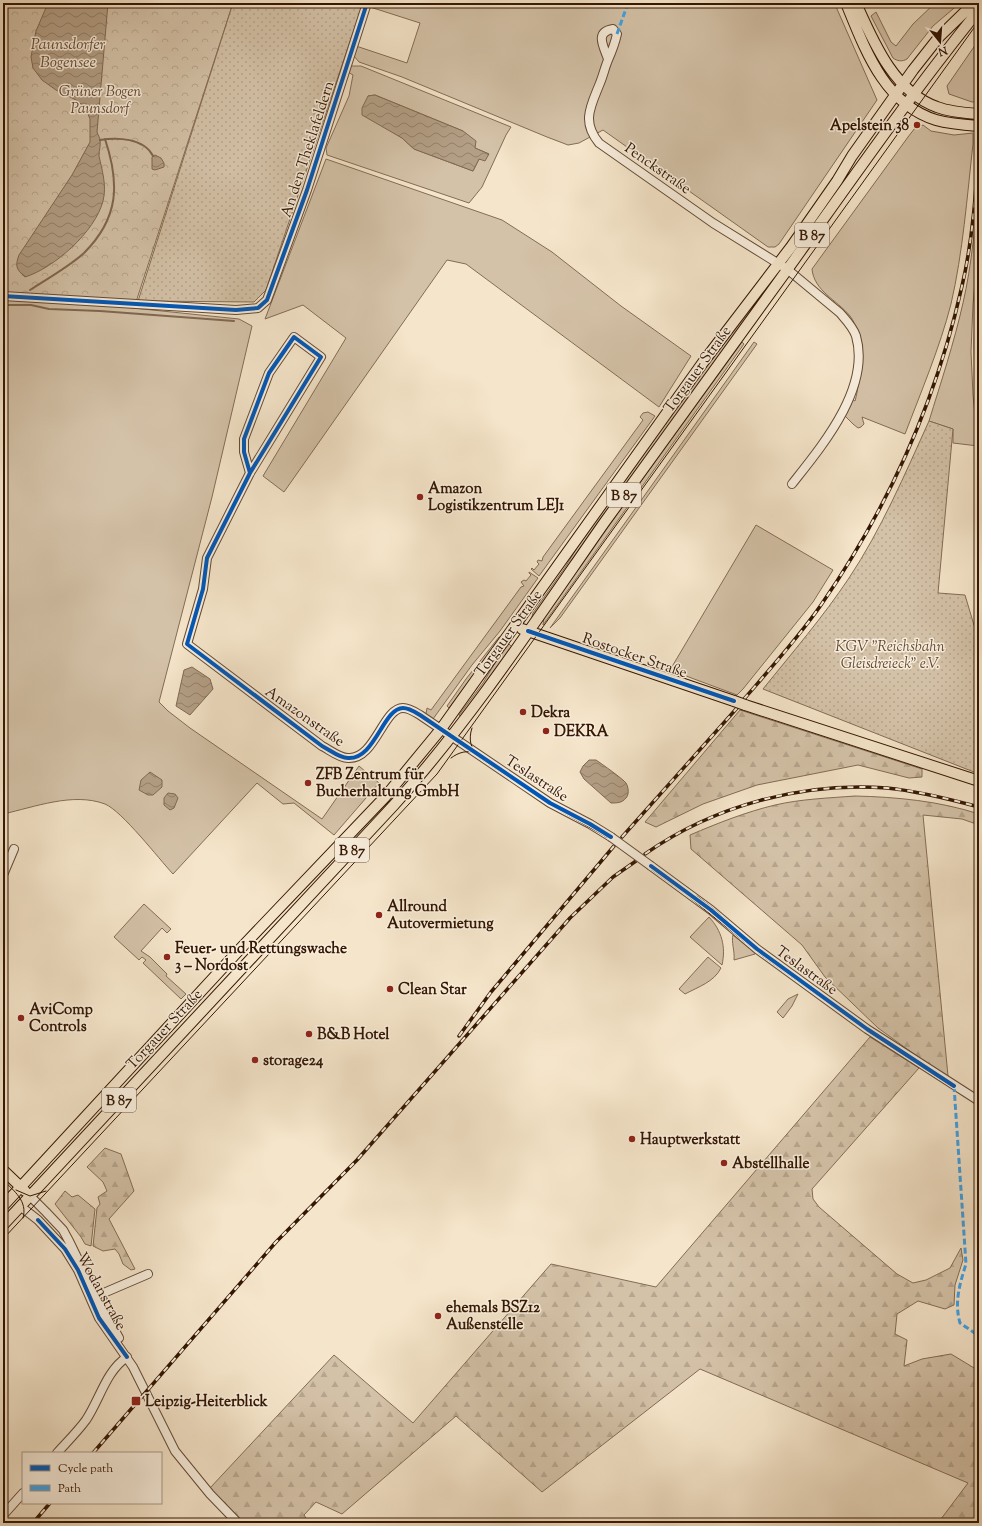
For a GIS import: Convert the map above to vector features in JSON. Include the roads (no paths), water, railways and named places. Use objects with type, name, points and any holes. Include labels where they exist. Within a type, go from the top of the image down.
[{"type":"main road","points":[[846,3],[874,66],[882,80],[895,95],[922,114],[936,120],[976,126]]},
{"type":"main road","points":[[856,3],[881,52],[902,84],[913,94],[936,107],[950,111],[977,114]]},
{"type":"main road","name":"Torgauer Straße","points":[[5,1200],[21,1187],[241,948],[385,797],[441,729],[703,362],[778,263],[837,181],[852,156],[902,84],[939,37],[974,3]]},
{"type":"main road","name":"Torgauer Straße","points":[[3,1225],[394,805],[452,736],[913,94],[979,10]]},
{"type":"main road","name":"Rostocker Straße","points":[[515,626],[745,705],[979,781]]},
{"type":"main road","name":"Wodanstraße","points":[[3,1170],[30,1196]]},
{"type":"main road","name":"Wodanstraße","points":[[5,1200],[20,1206]]},
{"type":"street","name":"An den Theklafeldern","points":[[3,296],[236,310],[258,308],[267,300],[307,190],[367,3]]},
{"type":"street","name":"Penckstraße","points":[[608,59],[588,112],[590,126],[594,136],[606,148],[713,223],[778,263],[840,313],[848,321],[855,334],[858,348],[855,379],[840,418],[833,430],[792,484]]},
{"type":"street","points":[[294,337],[321,357],[250,473],[244,452],[244,439],[269,373],[294,337]]},
{"type":"street","name":"Amazonstraße","points":[[250,473],[207,558],[203,589],[187,644],[322,746],[347,758],[359,757],[367,750],[393,712],[402,708],[420,715],[452,736]]},
{"type":"street","name":"Teslastraße","points":[[452,736],[550,803],[611,837],[711,910],[762,952],[867,1029],[979,1101]]},
{"type":"street","points":[[3,875],[14,849]]},
{"type":"street","name":"Wodanstraße","points":[[30,1196],[62,1230],[82,1265],[94,1298]]},
{"type":"street","name":"Wodanstraße","points":[[20,1206],[38,1220],[65,1249],[122,1343],[174,1451],[210,1494],[238,1523]]},
{"type":"street","points":[[94,1298],[148,1274]]},
{"type":"street","points":[[58,1452],[86,1420],[114,1370],[128,1357]]},
{"type":"street","points":[[6,1512],[22,1494]]},
{"type":"water","name":"Paunsdorfer Bogensee","points":[[48,3],[108,3],[97,132],[100,138],[99,156],[104,178],[104,195],[99,213],[92,225],[72,247],[48,266],[25,277],[17,267],[19,255],[72,175],[90,142],[90,119],[85,107],[42,80],[33,68],[31,57],[36,31]]},
{"type":"water","points":[[375,95],[463,131],[476,141],[475,148],[489,154],[485,161],[479,159],[473,171],[414,149],[402,138],[362,115],[362,108],[368,96]]},
{"type":"water","points":[[155,155],[161,158],[164,163],[164,167],[155,170],[152,169],[152,157]]},
{"type":"water","points":[[192,667],[210,679],[213,689],[190,715],[176,706],[184,670]]},
{"type":"water","points":[[589,760],[596,760],[626,783],[628,793],[627,797],[623,801],[611,803],[584,779],[580,772]]},
{"type":"water","points":[[150,772],[162,780],[162,787],[153,795],[148,795],[139,790],[141,780]]},
{"type":"water","points":[[168,793],[175,794],[178,798],[174,808],[170,810],[164,805],[164,798]]},
{"type":"waterway","points":[[3,66],[5,41]]},
{"type":"waterway","points":[[30,290],[84,253],[96,240],[104,227],[110,213],[114,186],[110,155],[105,139]]},
{"type":"waterway","points":[[100,140],[122,139],[137,142],[149,150],[153,156]]},
{"type":"waterway","points":[[6,305],[31,305],[49,309],[100,311],[234,321]]},
{"type":"tram line","points":[[3,1239],[437,774],[979,21]]},
{"type":"tram line","points":[[472,728],[470,736],[471,744],[478,757],[548,804],[603,835],[684,893],[761,955],[897,1051]]},
{"type":"tram line","points":[[451,758],[463,752],[477,753]]},
{"type":"tram line","points":[[697,896],[732,925]]},
{"type":"tram line","points":[[3,1180],[22,1201],[24,1206],[23,1218]]},
{"type":"tram line","points":[[16,1190],[30,1196],[46,1191]]},
{"type":"railway","points":[[744,699],[774,665],[821,605],[868,531],[907,453],[924,412],[938,371],[962,286],[971,232],[979,141]]},
{"type":"railway","points":[[979,267],[976,319],[976,371],[979,406]]},
{"type":"railway","points":[[622,837],[737,708]]},
{"type":"railway","points":[[645,854],[700,822],[760,800],[792,793],[855,787],[887,788],[922,793],[979,807]]},
{"type":"railway","points":[[459,1036],[491,992],[614,846]]},
{"type":"railway","points":[[94,1452],[276,1242],[357,1160],[570,918],[613,877],[636,861]]},
{"type":"railway","points":[[33,1523],[49,1504]]},
{"type":"place","name":"Apelstein 38","points":[[917,125]]},
{"type":"place","name":"Amazon Logistikzentrum LEJ1","points":[[420,497]]},
{"type":"place","name":"Dekra","points":[[523,712]]},
{"type":"place","name":"DEKRA","points":[[546,731]]},
{"type":"place","name":"ZFB Zentrum für Bucherhaltung GmbH","points":[[308,783]]},
{"type":"place","name":"Allround Autovermietung","points":[[379,915]]},
{"type":"place","name":"Feuer- und Rettungswache 3 – Nordost","points":[[167,957]]},
{"type":"place","name":"Clean Star","points":[[390,989]]},
{"type":"place","name":"AviComp Controls","points":[[21,1018]]},
{"type":"place","name":"B&B Hotel","points":[[309,1034]]},
{"type":"place","name":"storage24","points":[[255,1060]]},
{"type":"place","name":"Hauptwerkstatt","points":[[632,1139]]},
{"type":"place","name":"Abstellhalle","points":[[724,1163]]},
{"type":"place","name":"ehemals BSZ12 Außenstelle","points":[[438,1316]]},
{"type":"place","name":"Leipzig-Heiterblick","points":[[136,1401]]},
{"type":"park label","name":"Grüner Bogen Paunsdorf","points":[[100,100]]},
{"type":"park label","name":"KGV \"Reichsbahn Gleisdreieck\" e.V.","points":[[890,654]]}]
